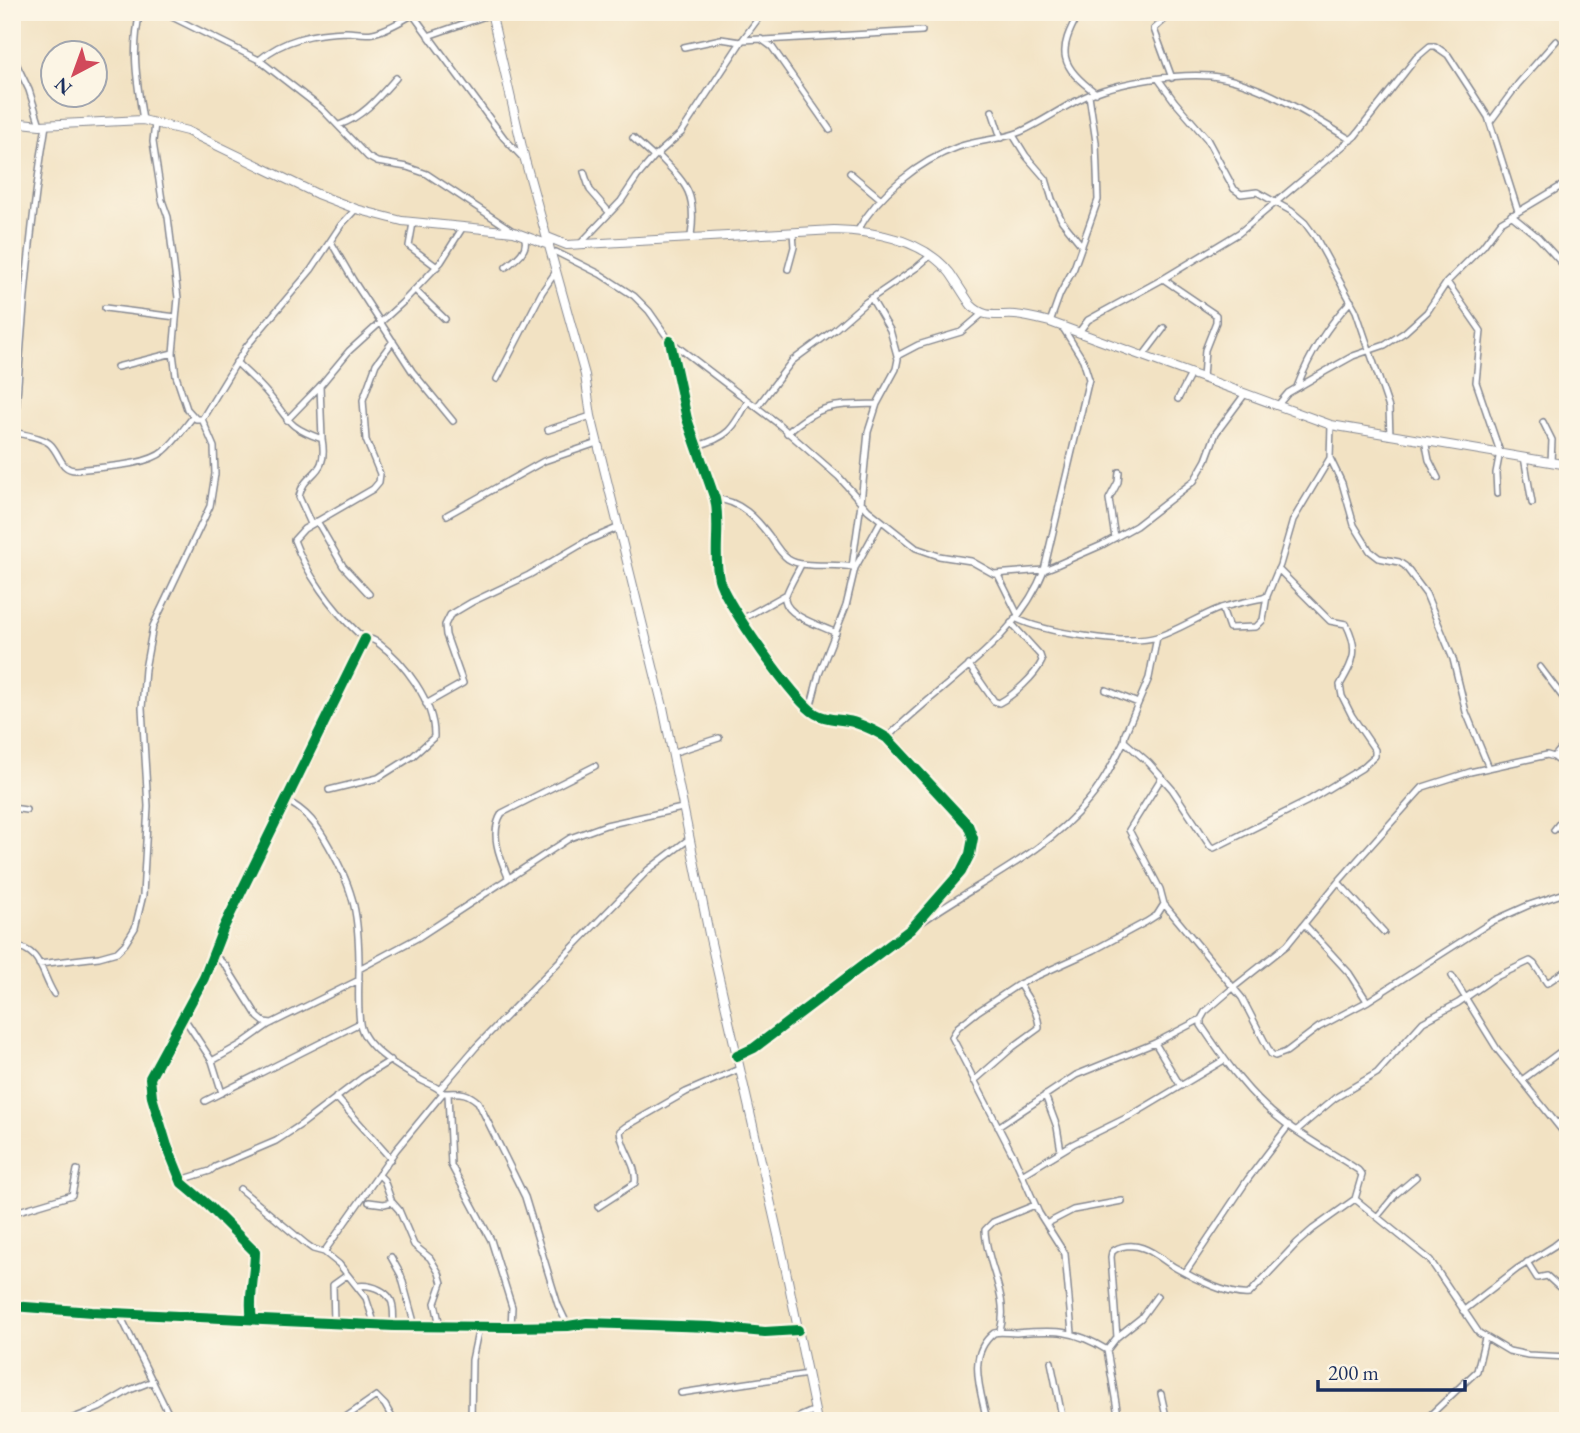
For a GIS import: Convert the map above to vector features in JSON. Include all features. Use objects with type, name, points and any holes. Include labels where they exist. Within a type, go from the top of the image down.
[{"type":"main road","points":[[493,13],[525,160],[585,375],[597,443],[672,753],[818,1421]]},
{"type":"main road","points":[[12,122],[43,125],[143,120],[205,139],[317,194],[356,209],[413,223],[514,232],[549,244],[858,230],[884,235],[930,256],[950,273],[971,305],[982,314],[1032,317],[1050,322],[1331,425],[1567,464]]},
{"type":"main road","points":[[524,236],[549,244],[567,244]]},
{"type":"street","points":[[140,12],[134,44],[134,64],[143,120]]},
{"type":"street","points":[[162,12],[259,60],[322,109],[368,157],[377,162],[407,167],[427,174],[514,232]]},
{"type":"street","points":[[580,244],[627,194],[636,177],[655,155],[681,133],[763,12]]},
{"type":"street","points":[[1050,322],[1098,200],[1093,94],[1065,64],[1063,49],[1070,28],[1080,12]]},
{"type":"street","points":[[1172,78],[1154,29],[1173,12]]},
{"type":"street","points":[[259,60],[292,40],[327,33],[380,32],[411,13],[504,138],[525,160]]},
{"type":"street","points":[[428,36],[493,13]]},
{"type":"street","points":[[684,47],[721,39],[742,41],[922,31]]},
{"type":"street","points":[[764,40],[783,61],[830,130]]},
{"type":"street","points":[[1490,122],[1513,90],[1556,41]]},
{"type":"street","points":[[1079,332],[1088,320],[1239,233],[1351,140],[1416,58],[1430,46],[1435,46],[1448,55],[1490,122],[1518,211]]},
{"type":"street","points":[[12,55],[43,125],[23,303],[22,356],[12,469]]},
{"type":"street","points":[[858,230],[867,214],[881,199],[914,171],[944,153],[960,146],[1013,135],[1093,94],[1138,82],[1212,76],[1231,80],[1319,119],[1351,140]]},
{"type":"street","points":[[339,125],[349,122],[361,113],[396,78]]},
{"type":"street","points":[[1159,80],[1207,139],[1234,189],[1246,195],[1257,192],[1292,211],[1305,223],[1329,258],[1351,300],[1389,408],[1390,436]]},
{"type":"street","points":[[992,110],[1001,138]]},
{"type":"street","points":[[155,123],[153,142],[162,200],[168,217],[178,298],[173,353],[176,376],[187,409],[193,417],[202,419]]},
{"type":"street","points":[[1013,135],[1026,156],[1046,179],[1062,221],[1082,246]]},
{"type":"street","points":[[633,138],[688,187],[693,213],[691,236]]},
{"type":"street","points":[[584,172],[590,190],[609,212]]},
{"type":"street","points":[[850,173],[881,199]]},
{"type":"street","points":[[1277,406],[1297,387],[1353,356],[1395,340],[1419,321],[1447,282],[1483,246],[1502,222],[1568,182]]},
{"type":"street","points":[[202,419],[236,362],[311,270],[341,225],[356,209]]},
{"type":"street","points":[[1511,215],[1538,237],[1568,270]]},
{"type":"street","points":[[413,223],[409,246],[437,267]]},
{"type":"street","points":[[287,420],[320,387],[349,351],[437,267],[452,248],[463,227]]},
{"type":"street","points":[[788,269],[794,247],[793,232]]},
{"type":"street","points":[[506,267],[525,247],[524,236]]},
{"type":"street","points":[[331,242],[412,371],[453,421]]},
{"type":"street","points":[[549,244],[634,296],[649,311],[670,341],[757,407],[839,477],[881,521],[924,552],[971,561],[998,575],[1044,570],[1136,526],[1194,481],[1206,460],[1216,433],[1245,394]]},
{"type":"street","points":[[757,407],[792,360],[930,256]]},
{"type":"street","points":[[498,379],[542,292],[555,273]]},
{"type":"street","points":[[1163,279],[1216,314],[1203,363],[1178,399]]},
{"type":"street","points":[[1447,282],[1481,331],[1476,382],[1500,452],[1496,474],[1497,494]]},
{"type":"street","points":[[415,290],[444,319]]},
{"type":"street","points":[[810,709],[819,674],[846,606],[854,568],[864,448],[877,404],[896,369],[897,356],[890,330],[871,298]]},
{"type":"street","points":[[1297,387],[1310,357],[1351,300]]},
{"type":"street","points":[[105,308],[176,317]]},
{"type":"street","points":[[897,356],[918,345],[961,332],[982,314]]},
{"type":"street","points":[[887,738],[922,703],[968,665],[1015,618],[1037,587],[1044,570],[1089,379],[1083,359],[1062,326]]},
{"type":"street","points":[[1143,356],[1164,328]]},
{"type":"street","points":[[329,790],[378,778],[413,756],[434,737],[426,704],[415,683],[400,664],[375,641],[365,639],[319,587],[295,544],[295,536],[373,489],[379,482],[380,474],[366,440],[363,400],[376,364],[393,341]]},
{"type":"street","points":[[670,341],[687,419],[718,511],[716,557],[720,581],[742,619],[787,684],[810,709],[817,715],[853,722],[887,738],[968,825],[973,838],[970,854],[961,872],[911,929]]},
{"type":"street","points":[[117,367],[173,353]]},
{"type":"street","points":[[236,362],[269,395],[287,420],[303,432],[322,439]]},
{"type":"street","points":[[320,387],[325,456],[320,470],[304,485],[299,497],[343,566],[369,594]]},
{"type":"street","points":[[696,446],[722,439],[748,401]]},
{"type":"street","points":[[787,433],[799,422],[828,406],[877,404]]},
{"type":"street","points":[[548,430],[591,416]]},
{"type":"street","points":[[14,432],[50,444],[65,468],[77,470],[157,456],[165,451],[193,417]]},
{"type":"street","points":[[39,964],[99,957],[117,952],[135,928],[143,895],[148,806],[142,708],[145,669],[153,625],[210,506],[215,474],[214,447],[202,419]]},
{"type":"street","points":[[1543,422],[1552,440],[1551,462]]},
{"type":"street","points":[[1331,425],[1330,458],[1342,483],[1354,525],[1370,551],[1379,558],[1405,566],[1426,594],[1453,659],[1466,712],[1489,768]]},
{"type":"street","points":[[1424,440],[1437,478]]},
{"type":"street","points":[[447,515],[544,461],[597,443]]},
{"type":"street","points":[[1524,457],[1532,503]]},
{"type":"street","points":[[1222,608],[1229,628],[1256,627],[1263,620],[1267,596],[1293,520],[1330,458]]},
{"type":"street","points":[[1567,464],[1568,493]]},
{"type":"street","points":[[1115,538],[1109,499],[1118,482],[1119,472]]},
{"type":"street","points":[[715,499],[727,499],[750,514],[781,553],[801,565],[830,564],[854,568]]},
{"type":"street","points":[[854,568],[881,521]]},
{"type":"street","points":[[426,704],[463,683],[446,635],[445,625],[450,615],[529,575],[587,541],[617,528]]},
{"type":"street","points":[[742,619],[785,595],[801,565]]},
{"type":"street","points":[[1124,741],[1162,777],[1214,848],[1306,802],[1362,768],[1375,756],[1375,750],[1342,696],[1340,685],[1351,668],[1354,645],[1346,624],[1330,621],[1278,569]]},
{"type":"street","points":[[968,665],[994,701],[999,702],[1006,699],[1039,668],[1042,661],[1015,618],[998,575]]},
{"type":"street","points":[[785,595],[787,605],[798,615],[836,632]]},
{"type":"street","points":[[1015,618],[1064,632],[1129,640],[1157,637],[1222,608],[1267,596]]},
{"type":"street","points":[[737,1056],[754,1048],[911,929],[1042,843],[1067,823],[1099,786],[1124,741],[1149,678],[1157,637]]},
{"type":"street","points":[[252,1319],[250,1306],[255,1252],[181,1180],[167,1146],[152,1097],[150,1079],[184,1018],[223,929],[365,639]]},
{"type":"street","points":[[1540,667],[1568,704]]},
{"type":"street","points":[[1106,690],[1138,703]]},
{"type":"street","points":[[672,753],[719,738]]},
{"type":"street","points":[[1554,757],[1568,740]]},
{"type":"street","points":[[1117,1337],[1111,1257],[1111,1252],[1116,1248],[1130,1245],[1143,1247],[1185,1273],[1226,1290],[1249,1294],[1305,1236],[1355,1199],[1362,1180],[1358,1170],[1289,1125],[1249,1090],[1224,1060],[1201,1025],[1205,1012],[1287,945],[1338,882],[1423,787],[1530,758],[1554,757],[1568,768]]},
{"type":"street","points":[[508,877],[497,850],[498,819],[502,813],[595,766]]},
{"type":"street","points":[[1162,777],[1129,830],[1160,889],[1164,904],[1234,987],[1251,1013],[1271,1054],[1275,1056],[1286,1052],[1320,1027],[1367,1001],[1493,920],[1568,892]]},
{"type":"street","points":[[286,800],[309,816],[343,871],[356,912],[360,1023],[369,1042],[419,1079],[444,1092],[461,1092],[478,1102],[525,1197],[558,1305],[568,1326]]},
{"type":"street","points":[[12,808],[26,810]]},
{"type":"street","points":[[359,969],[419,937],[569,838],[606,825],[682,808]]},
{"type":"street","points":[[1554,830],[1568,812]]},
{"type":"street","points":[[324,1252],[396,1150],[444,1092],[476,1047],[648,870],[689,839]]},
{"type":"street","points":[[1338,882],[1384,932]]},
{"type":"street","points":[[1072,1333],[1067,1261],[1062,1247],[1035,1205],[954,1043],[953,1033],[977,1012],[1019,984],[1094,950],[1146,922],[1157,915],[1164,904]]},
{"type":"street","points":[[1304,924],[1349,973],[1367,1001]]},
{"type":"street","points":[[12,946],[31,951],[37,957],[54,994]]},
{"type":"street","points":[[213,954],[226,967],[258,1017],[264,1022],[272,1023]]},
{"type":"street","points":[[1297,1130],[1335,1098],[1377,1073],[1423,1022],[1465,999],[1494,978],[1530,961],[1547,984],[1568,969]]},
{"type":"street","points":[[1452,976],[1497,1049],[1568,1138]]},
{"type":"street","points":[[212,1061],[272,1023],[359,981]]},
{"type":"street","points":[[974,1081],[1013,1046],[1039,1028],[1032,1005],[1019,984]]},
{"type":"street","points":[[184,1018],[212,1061],[222,1093]]},
{"type":"street","points":[[998,1128],[1088,1069],[1155,1043],[1201,1019]]},
{"type":"street","points":[[205,1101],[360,1023]]},
{"type":"street","points":[[1155,1043],[1180,1085]]},
{"type":"street","points":[[1522,1080],[1568,1046]]},
{"type":"street","points":[[181,1180],[210,1171],[276,1141],[391,1060]]},
{"type":"street","points":[[1022,1175],[1061,1151],[1132,1115],[1224,1060]]},
{"type":"street","points":[[598,1207],[631,1188],[635,1182],[636,1175],[620,1131],[687,1092],[739,1069]]},
{"type":"street","points":[[444,1092],[451,1165],[491,1240],[512,1307],[511,1327]]},
{"type":"street","points":[[1045,1095],[1061,1151]]},
{"type":"street","points":[[336,1097],[391,1160]]},
{"type":"street","points":[[1557,1124],[1568,1115]]},
{"type":"street","points":[[1185,1273],[1248,1179],[1289,1125]]},
{"type":"street","points":[[12,1213],[72,1195],[77,1170]]},
{"type":"street","points":[[380,1176],[414,1245],[430,1258],[439,1273],[442,1283],[435,1303],[440,1325]]},
{"type":"street","points":[[1377,1217],[1396,1194],[1416,1177]]},
{"type":"street","points":[[240,1189],[306,1244],[324,1252],[339,1264],[366,1298],[375,1325]]},
{"type":"street","points":[[1355,1199],[1430,1260],[1474,1328],[1485,1338],[1509,1352],[1568,1357]]},
{"type":"street","points":[[1046,1224],[1073,1210],[1122,1201]]},
{"type":"street","points":[[369,1202],[392,1202]]},
{"type":"street","points":[[1000,1331],[1004,1317],[1002,1300],[985,1230],[993,1222],[1035,1205]]},
{"type":"street","points":[[1463,1311],[1527,1262],[1568,1235]]},
{"type":"street","points":[[391,1257],[401,1275],[415,1326]]},
{"type":"street","points":[[1527,1262],[1537,1278],[1547,1276],[1559,1287],[1568,1287]]},
{"type":"street","points":[[334,1322],[333,1285],[347,1275]]},
{"type":"street","points":[[357,1286],[372,1286],[388,1297],[393,1308],[394,1326]]},
{"type":"street","points":[[1119,1421],[1107,1350],[1117,1337],[1141,1318],[1157,1296]]},
{"type":"street","points":[[12,1306],[394,1326],[480,1328],[568,1326],[587,1322],[765,1332],[798,1330]]},
{"type":"street","points":[[119,1312],[172,1421]]},
{"type":"street","points":[[471,1421],[472,1360],[480,1328]]},
{"type":"street","points":[[987,1421],[976,1361],[990,1335],[1000,1331],[1007,1333],[1040,1330],[1072,1333],[1088,1338],[1107,1350]]},
{"type":"street","points":[[1424,1421],[1477,1371],[1485,1338]]},
{"type":"street","points":[[1051,1362],[1063,1421]]},
{"type":"street","points":[[681,1393],[807,1374]]},
{"type":"street","points":[[66,1421],[153,1381]]},
{"type":"street","points":[[1161,1394],[1167,1421]]},
{"type":"street","points":[[340,1421],[376,1396],[394,1421]]},
{"type":"street","points":[[1557,1421],[1568,1406]]},
{"type":"street","points":[[790,1421],[816,1410]]},
{"type":"street","points":[[818,1421],[877,1421]]},
{"type":"cycle path","points":[[670,341],[687,419],[715,499],[719,579],[734,609],[778,672],[806,706],[820,716],[853,722],[887,738],[968,825],[973,838],[970,854],[961,872],[911,929],[754,1048],[737,1056]]},
{"type":"cycle path","points":[[252,1319],[255,1252],[182,1183],[152,1097],[150,1078],[204,978],[223,929],[365,639]]},
{"type":"cycle path","points":[[12,1306],[394,1326],[511,1327],[587,1323],[711,1327],[765,1332],[798,1330]]}]
